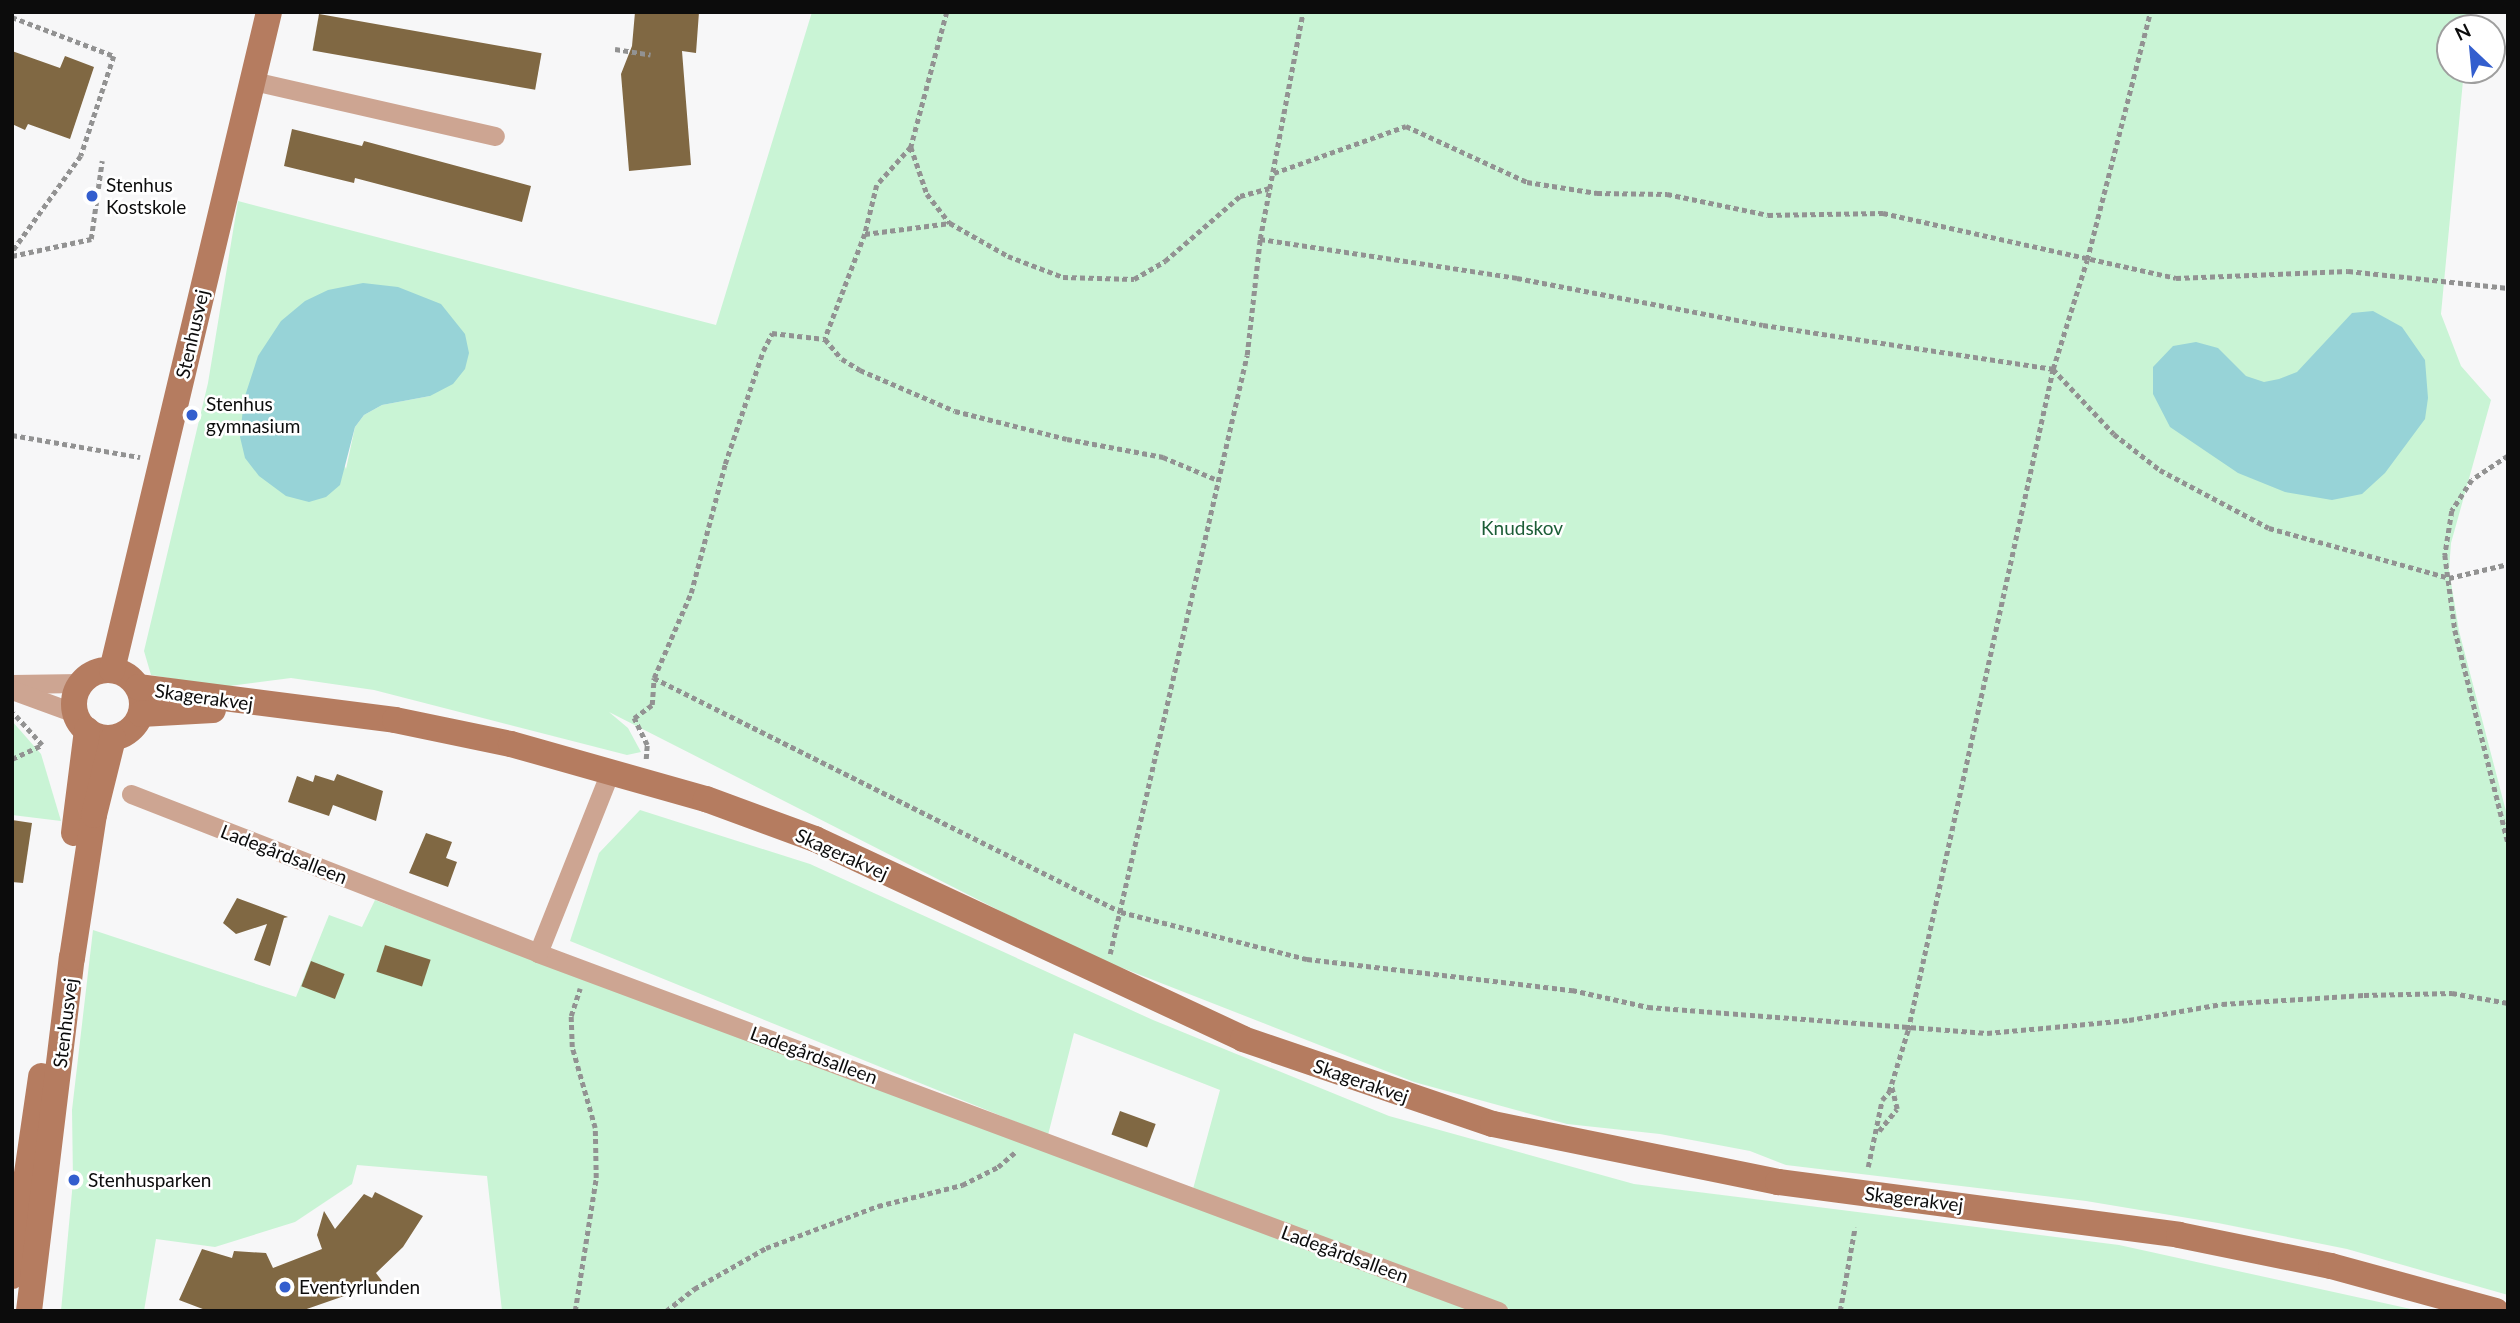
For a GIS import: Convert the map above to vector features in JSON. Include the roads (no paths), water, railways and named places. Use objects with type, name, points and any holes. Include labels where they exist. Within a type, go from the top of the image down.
[{"type":"street","name":"Stenhusvej","points":[[112,670],[269,12]]},
{"type":"street","points":[[253,81],[495,136]]},
{"type":"street","points":[[12,690],[113,738],[129,731],[141,714],[138,687],[112,670],[95,672],[81,683],[75,697],[81,722]]},
{"type":"street","points":[[12,684],[81,683]]},
{"type":"street","name":"Skagerakvej","points":[[138,687],[395,720],[511,744],[706,799],[815,839],[1105,978],[1243,1040],[1493,1124],[1778,1182],[2179,1235],[2320,1263],[2496,1311]]},
{"type":"street","name":"Skagerakvej","points":[[141,714],[270,706]]},
{"type":"street","name":"Stenhusvej","points":[[29,1311],[24,1216],[81,722]]},
{"type":"street","name":"Stenhusvej","points":[[12,1276],[94,815],[113,738]]},
{"type":"street","points":[[538,953],[610,772]]},
{"type":"street","name":"Ladegårdsalleen","points":[[131,794],[538,953],[1498,1311]]},
{"type":"water","points":[[363,283],[398,287],[441,304],[465,334],[469,353],[465,369],[453,384],[430,396],[382,405],[364,415],[355,427],[340,485],[326,497],[309,502],[286,496],[259,476],[245,458],[240,437],[244,399],[258,356],[281,321],[305,301],[328,290]]},
{"type":"water","points":[[2373,311],[2402,327],[2425,360],[2428,398],[2425,419],[2385,473],[2362,494],[2332,500],[2285,492],[2238,473],[2170,427],[2153,394],[2153,367],[2173,346],[2196,342],[2218,348],[2246,376],[2264,382],[2297,372],[2352,313]]},
{"type":"place","name":"Stenhus Kostskole","points":[[92,196]]},
{"type":"place","name":"Stenhus gymnasium","points":[[192,415]]},
{"type":"place","name":"Stenhusparken","points":[[74,1180]]},
{"type":"place","name":"Eventyrlunden","points":[[285,1287]]},
{"type":"park label","name":"Knudskov","points":[[1522,528]]}]
